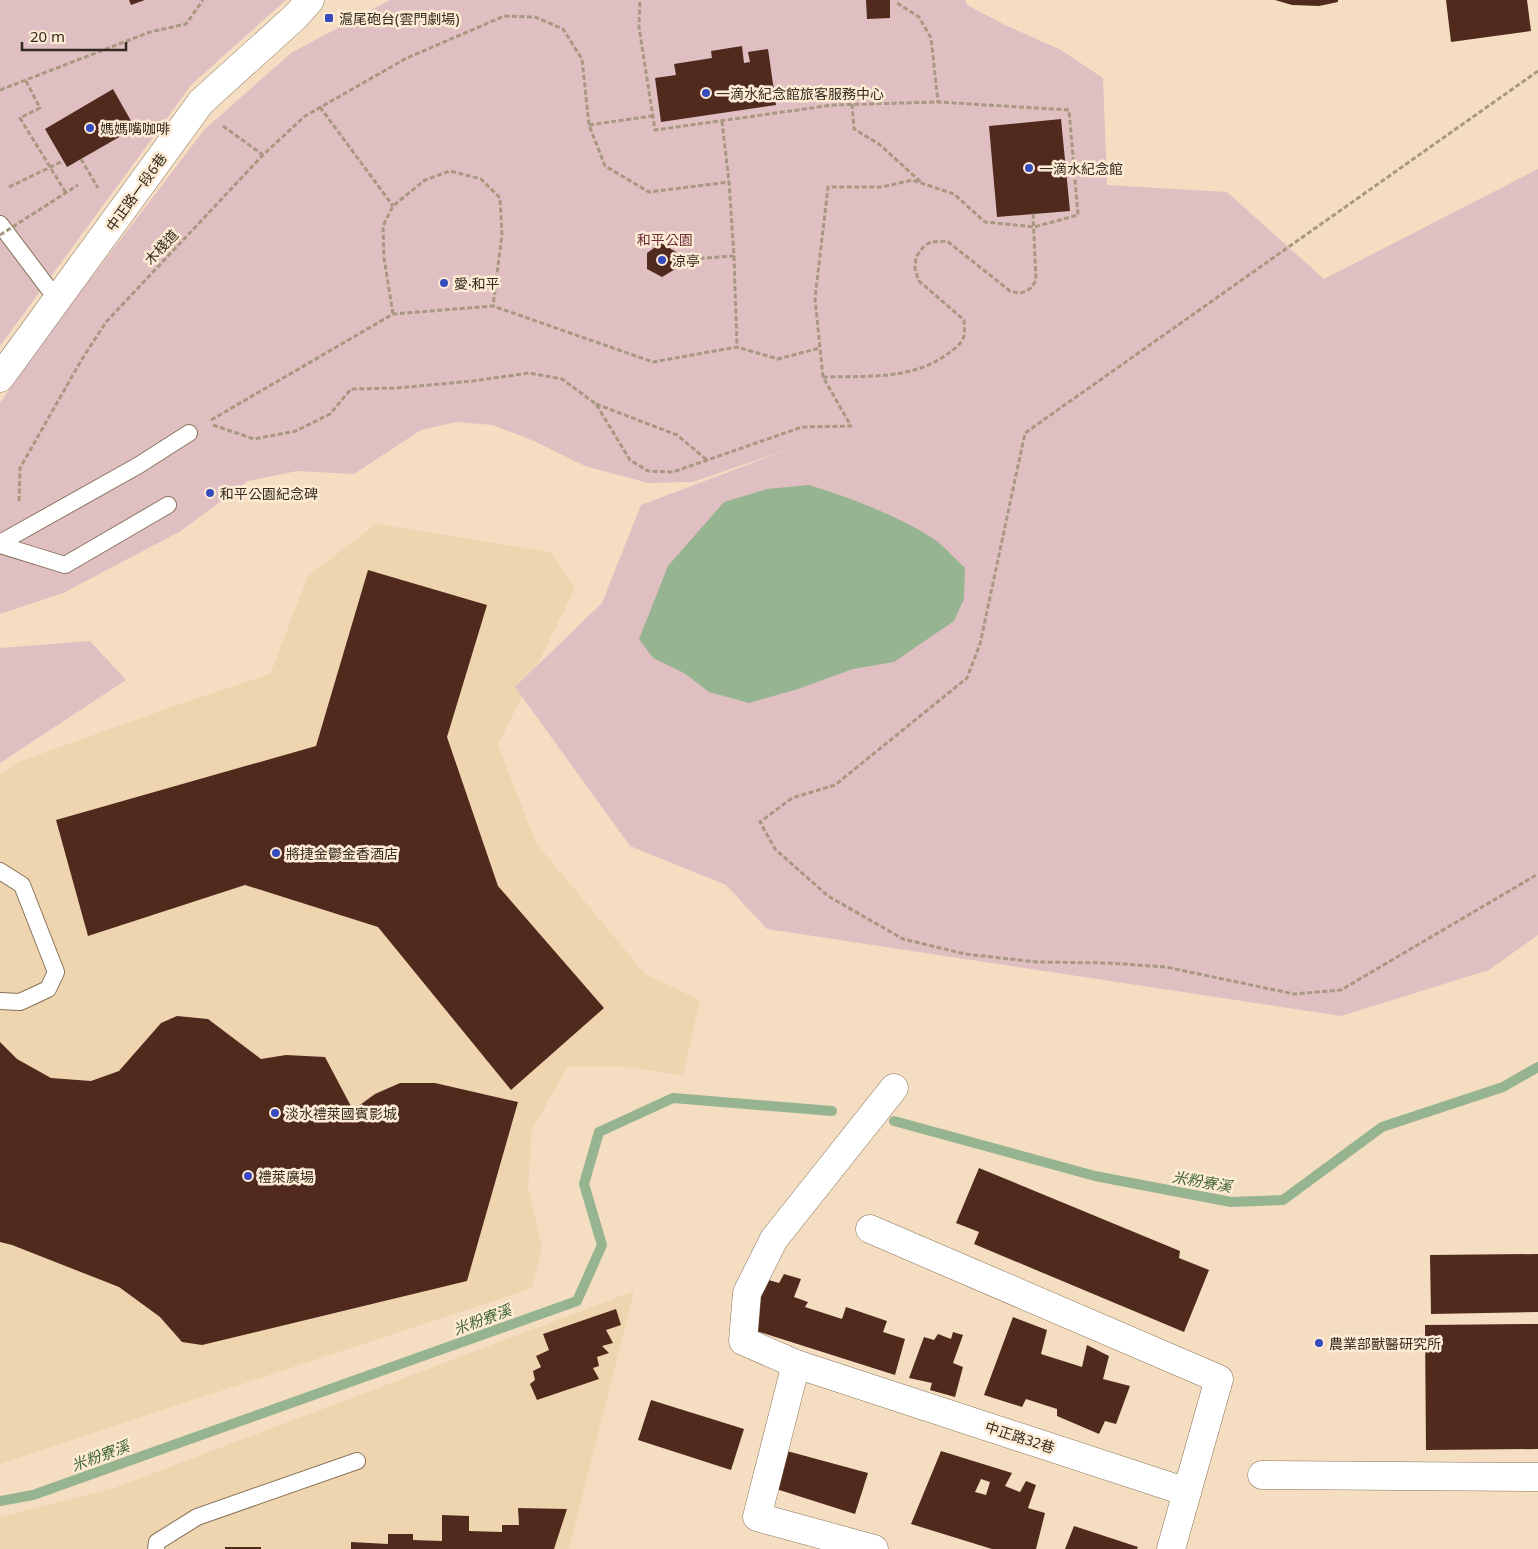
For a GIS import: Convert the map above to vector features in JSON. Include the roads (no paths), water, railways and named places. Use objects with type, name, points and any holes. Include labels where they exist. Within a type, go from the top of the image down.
[{"type":"street","name":"中正路一段6巷","points":[[0,378],[201,102],[296,16],[310,0]]},
{"type":"street","name":"中正路32巷","points":[[894,1088],[774,1239],[747,1293],[743,1341],[796,1364],[1187,1492]]},
{"type":"street","points":[[870,1229],[1219,1379],[1171,1549]]},
{"type":"street","points":[[796,1364],[757,1516],[874,1549]]},
{"type":"street","points":[[1262,1475],[1538,1477]]},
{"type":"lane","points":[[0,224],[58,300]]},
{"type":"lane","points":[[0,544],[138,465],[189,433]]},
{"type":"lane","points":[[0,544],[65,565],[168,505]]},
{"type":"lane","points":[[0,871],[22,886],[56,972],[48,989],[20,1002],[0,1001]]},
{"type":"lane","points":[[156,1549],[157,1542],[197,1516],[358,1461]]},
{"type":"waterway","name":"米粉寮溪","points":[[894,1121],[1095,1176],[1231,1202],[1283,1200],[1382,1127],[1503,1087],[1538,1067]]},
{"type":"waterway","name":"米粉寮溪","points":[[0,1501],[33,1495],[577,1301],[602,1245],[584,1184],[599,1132],[673,1098],[832,1111]]},
{"type":"place","name":"滬尾砲台(雲門劇場)","points":[[329,18]]},
{"type":"place","name":"一滴水紀念館旅客服務中心","points":[[706,93]]},
{"type":"place","name":"媽媽嘴咖啡","points":[[90,128]]},
{"type":"place","name":"一滴水紀念館","points":[[1029,168]]},
{"type":"place","name":"涼亭","points":[[662,260]]},
{"type":"place","name":"愛‧和平","points":[[444,283]]},
{"type":"place","name":"和平公園紀念碑","points":[[210,493]]},
{"type":"place","name":"將捷金鬱金香酒店","points":[[276,853]]},
{"type":"place","name":"淡水禮萊國賓影城","points":[[275,1113]]},
{"type":"place","name":"禮萊廣場","points":[[248,1176]]},
{"type":"place","name":"農業部獸醫研究所","points":[[1319,1343]]},
{"type":"park label","name":"和平公園","points":[[665,239]]}]
